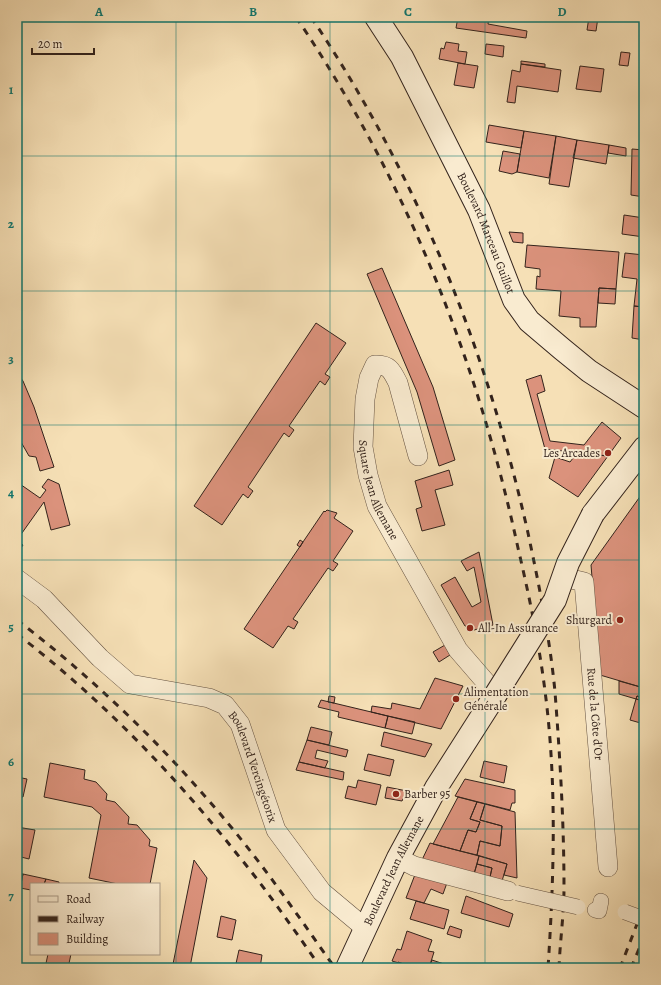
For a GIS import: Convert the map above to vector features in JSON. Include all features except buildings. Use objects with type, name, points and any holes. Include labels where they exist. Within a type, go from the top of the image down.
[{"type":"main road","name":"Boulevard Marceau Guillot","points":[[376,17],[413,78],[479,210],[514,300],[529,321],[562,349],[589,371],[644,407]]},
{"type":"main road","name":"Boulevard Jean Allemane","points":[[346,968],[398,858],[436,788],[555,600],[568,563],[593,514],[644,448]]},
{"type":"street","name":"Square Jean Allemane","points":[[418,456],[398,382],[389,367],[375,365],[369,378],[365,399],[363,446],[368,475],[377,506],[458,650],[496,694]]},
{"type":"street","name":"Rue de la Côte d'Or","points":[[563,577],[584,582],[608,867]]},
{"type":"street","name":"Boulevard Vercingétorix","points":[[17,579],[44,598],[100,658],[130,684],[209,698],[225,705],[240,724],[276,830],[322,892],[364,928]]},
{"type":"street","points":[[398,858],[414,866],[513,892],[578,907]]},
{"type":"street","points":[[625,912],[644,919]]},
{"type":"railway","points":[[296,17],[335,78],[371,141],[403,206],[432,272],[458,339],[481,408],[501,477],[533,619],[543,673],[549,726],[553,795],[553,864],[548,968]]},
{"type":"railway","points":[[311,17],[349,76],[383,138],[415,201],[444,265],[469,330],[492,397],[511,465],[528,533],[540,592],[555,692],[559,741],[564,864],[564,898],[559,968]]},
{"type":"railway","points":[[17,620],[79,670],[137,724],[192,782],[219,812],[256,858],[335,968]]},
{"type":"railway","points":[[17,634],[47,658],[106,710],[161,765],[213,824],[248,868],[321,968]]},
{"type":"railway","points":[[620,968],[644,906]]},
{"type":"railway","points":[[631,968],[644,937]]},
{"type":"place","name":"Les Arcades","points":[[608,453]]},
{"type":"place","name":"Shurgard","points":[[620,620]]},
{"type":"place","name":"All-In Assurance","points":[[470,628]]},
{"type":"place","name":"Alimentation Générale","points":[[456,699]]},
{"type":"place","name":"Barber 95","points":[[396,794]]}]
